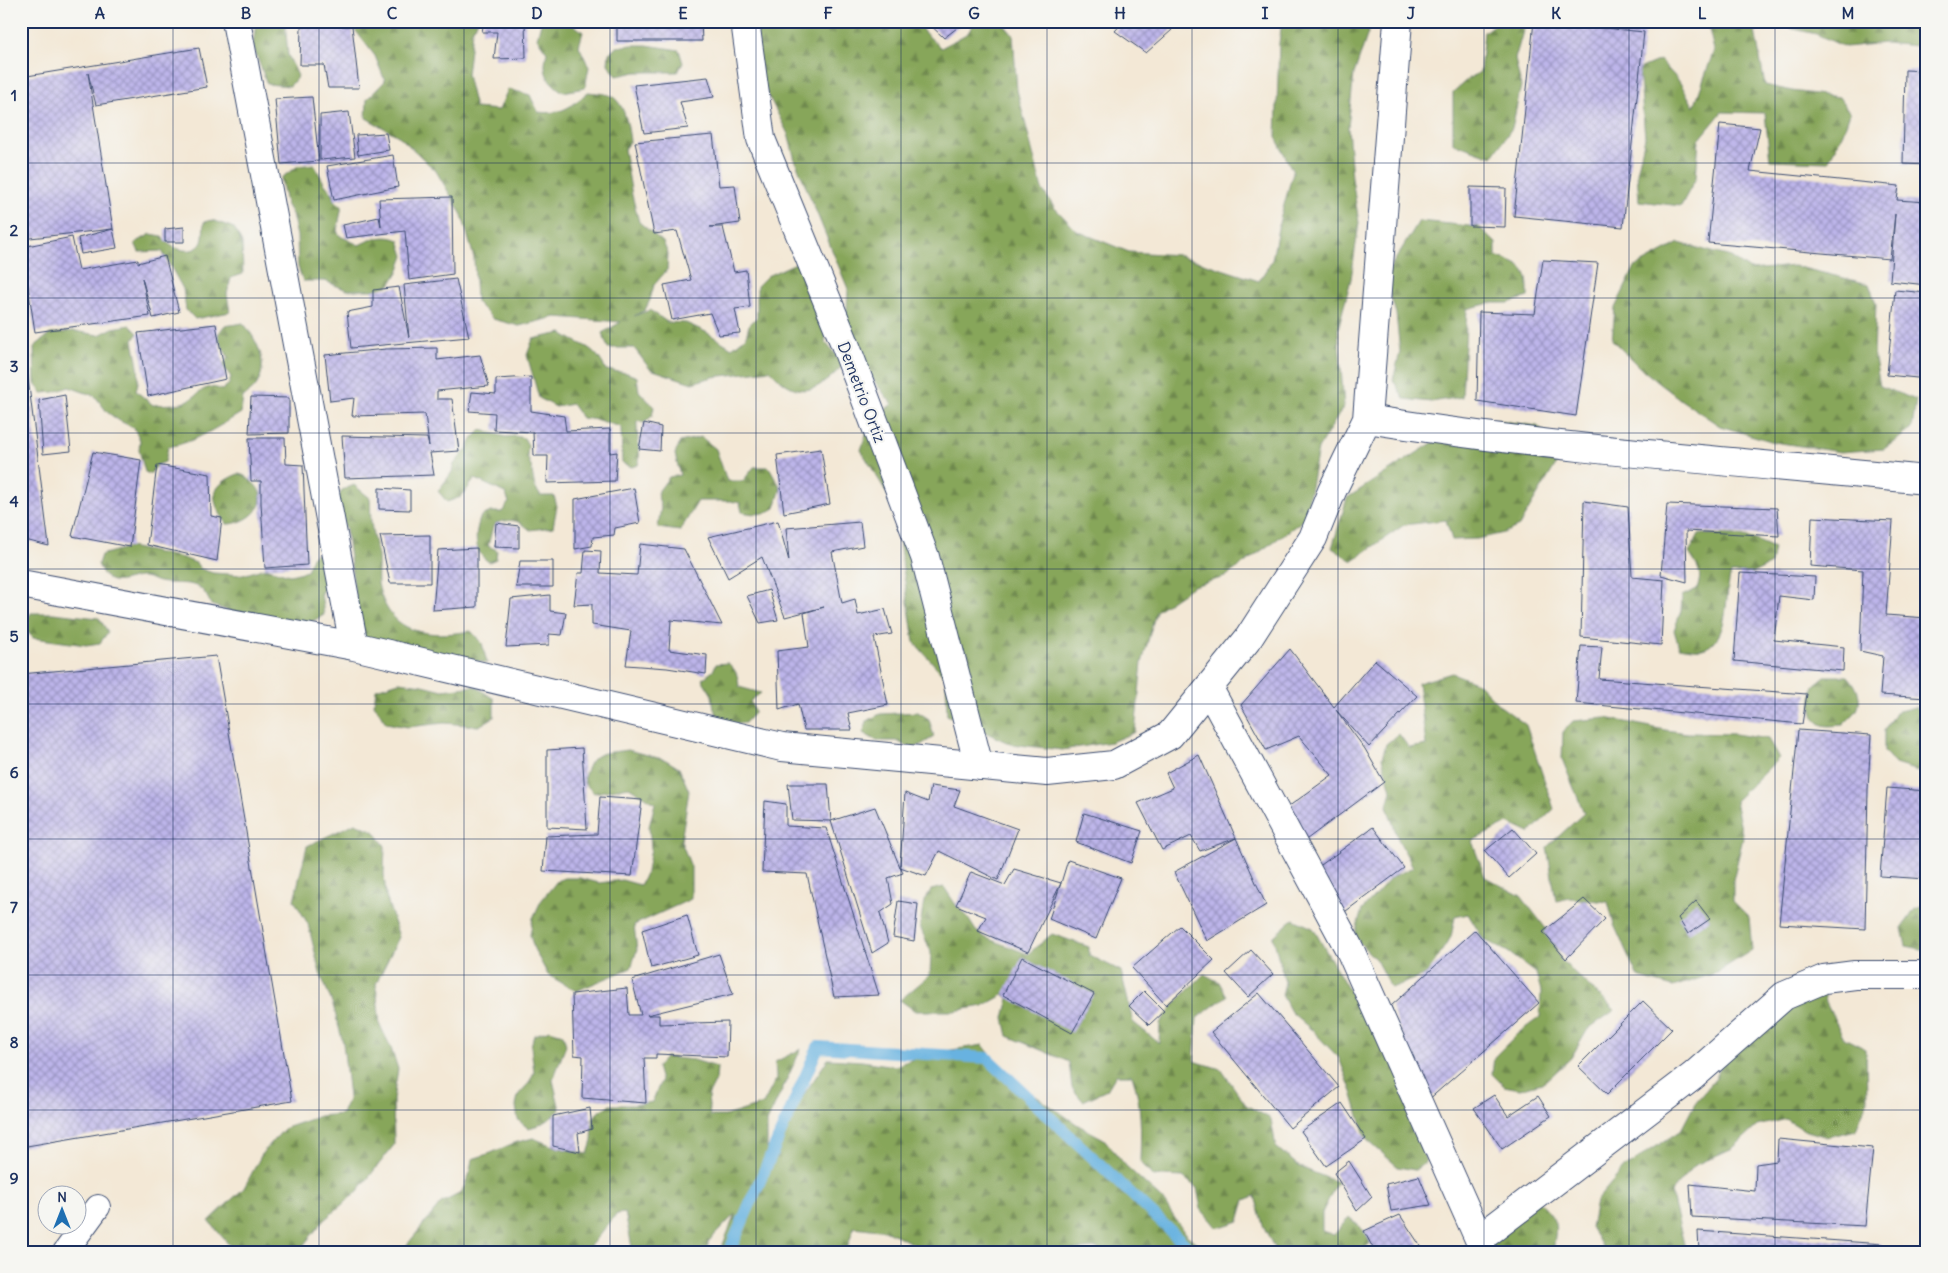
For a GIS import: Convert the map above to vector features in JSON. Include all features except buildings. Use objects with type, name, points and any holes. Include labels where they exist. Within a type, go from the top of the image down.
[{"type":"street","points":[[236,21],[354,646]]},
{"type":"street","name":"Demetrio Ortiz","points":[[745,21],[761,140],[844,344],[925,557],[979,766]]},
{"type":"street","points":[[21,584],[354,646],[782,747],[1047,772],[1114,765],[1170,734],[1209,689],[1248,639],[1313,538],[1332,491],[1367,419],[1398,21]]},
{"type":"street","points":[[1367,419],[1449,432],[1567,446],[1927,480]]},
{"type":"street","points":[[1209,689],[1350,950],[1481,1245],[1692,1076],[1784,996],[1824,980],[1855,975],[1927,975]]},
{"type":"lane","points":[[65,1252],[98,1207]]},
{"type":"green space","points":[[256,21],[285,21],[288,55],[298,76],[290,86],[267,84],[253,46]]},
{"type":"green space","points":[[353,21],[478,21],[472,31],[467,75],[475,108],[499,110],[508,89],[530,95],[538,112],[546,113],[565,109],[588,92],[607,94],[614,98],[622,108],[628,128],[630,141],[624,149],[639,222],[663,242],[668,254],[667,270],[654,285],[645,310],[634,316],[650,310],[667,322],[686,323],[706,332],[732,348],[746,337],[749,325],[757,317],[757,286],[767,276],[796,263],[810,270],[827,330],[825,342],[844,364],[825,382],[808,390],[790,386],[780,380],[770,370],[713,377],[692,383],[650,369],[634,348],[608,348],[602,333],[621,322],[556,317],[519,326],[493,319],[476,302],[474,258],[462,215],[436,171],[400,137],[366,118],[367,99],[385,81],[375,56],[352,26]]},
{"type":"green space","points":[[547,21],[567,22],[583,32],[579,46],[589,67],[585,88],[563,92],[549,79],[545,70],[547,52],[537,38],[541,23]]},
{"type":"green space","points":[[756,21],[917,21],[923,31],[941,48],[968,33],[975,21],[1001,21],[1013,35],[1017,90],[1042,189],[1054,207],[1077,231],[1129,252],[1178,255],[1259,281],[1272,260],[1279,223],[1293,172],[1276,137],[1279,43],[1282,21],[1372,21],[1354,74],[1348,127],[1352,178],[1359,223],[1351,279],[1338,329],[1344,406],[1318,449],[1305,519],[1225,577],[1193,586],[1156,611],[1142,663],[1135,732],[1111,742],[1062,750],[1011,744],[947,715],[946,678],[914,642],[900,548],[897,510],[861,450],[871,420],[892,404],[845,344],[848,289],[795,160],[788,134],[760,79]]},
{"type":"green space","points":[[1499,21],[1526,21],[1515,59],[1521,86],[1512,128],[1492,157],[1453,143],[1453,92],[1468,79],[1480,72],[1484,32]]},
{"type":"green space","points":[[1707,21],[1927,21],[1927,47],[1885,43],[1845,47],[1816,34],[1776,25],[1755,31],[1765,85],[1792,91],[1839,97],[1850,113],[1843,133],[1828,162],[1770,160],[1765,113],[1722,112],[1699,140],[1696,178],[1681,206],[1639,201],[1637,173],[1645,137],[1639,69],[1660,60],[1679,81],[1694,107],[1714,50]]},
{"type":"green space","points":[[647,45],[679,50],[683,63],[678,72],[636,72],[617,76],[608,64],[609,53],[617,47]]},
{"type":"green space","points":[[314,164],[324,183],[332,193],[334,200],[342,206],[337,231],[340,236],[359,245],[379,238],[389,237],[399,240],[404,256],[398,272],[390,285],[373,290],[347,290],[325,281],[303,281],[298,267],[297,236],[292,214],[286,204],[281,178],[298,166]]},
{"type":"green space","points":[[212,220],[234,228],[242,243],[243,274],[231,278],[227,294],[230,312],[195,319],[186,310],[183,289],[162,251],[139,252],[135,243],[151,234],[162,236],[169,244],[181,250],[193,250],[202,242],[204,222]]},
{"type":"green space","points":[[1419,221],[1479,227],[1496,243],[1496,256],[1518,265],[1522,269],[1527,279],[1528,287],[1528,297],[1508,303],[1490,303],[1467,309],[1462,397],[1431,402],[1404,399],[1393,380],[1400,352],[1396,314],[1385,276]]},
{"type":"green space","points":[[1679,243],[1731,257],[1750,270],[1794,266],[1869,284],[1876,303],[1874,354],[1880,386],[1916,400],[1912,429],[1884,449],[1840,452],[1774,442],[1720,426],[1681,400],[1639,367],[1612,340],[1615,308],[1635,267]]},
{"type":"green space","points":[[243,323],[257,345],[262,362],[262,370],[260,379],[255,387],[243,397],[241,413],[196,438],[168,447],[165,462],[157,465],[150,474],[145,472],[139,450],[140,440],[134,428],[107,412],[95,396],[69,387],[55,392],[42,393],[35,384],[34,347],[50,334],[73,331],[99,335],[113,328],[130,325],[138,333],[133,340],[138,372],[136,391],[153,405],[182,403],[205,389],[215,388],[222,390],[229,384],[231,377],[223,366],[228,357],[217,336],[224,326]]},
{"type":"green space","points":[[562,333],[592,350],[606,370],[627,373],[637,377],[639,391],[654,407],[652,416],[644,423],[637,421],[638,465],[632,467],[622,463],[621,427],[598,420],[582,418],[572,404],[556,407],[539,398],[527,355],[533,339]]},
{"type":"green space","points":[[1497,420],[1537,426],[1567,446],[1519,526],[1504,533],[1477,539],[1452,540],[1446,520],[1404,525],[1352,561],[1332,548],[1347,498],[1449,432]]},
{"type":"green space","points":[[481,430],[506,437],[524,438],[528,445],[527,456],[535,488],[541,496],[554,496],[557,506],[553,527],[530,530],[514,521],[496,523],[488,546],[497,550],[496,559],[489,562],[477,547],[477,528],[481,516],[491,512],[502,512],[509,502],[505,493],[475,479],[461,497],[447,502],[438,491],[452,472],[454,464]]},
{"type":"green space","points":[[701,437],[716,449],[727,481],[743,481],[754,467],[769,467],[781,488],[775,508],[759,514],[751,514],[742,512],[740,503],[730,501],[698,501],[680,531],[658,528],[661,507],[657,493],[669,477],[680,475],[675,454],[680,442]]},
{"type":"green space","points":[[238,474],[247,477],[258,488],[261,496],[260,503],[257,510],[244,520],[227,524],[217,508],[215,495],[221,484]]},
{"type":"green space","points":[[354,485],[370,498],[371,525],[378,555],[378,583],[383,600],[391,613],[400,623],[425,633],[439,634],[471,631],[482,643],[487,663],[361,638],[346,529],[334,506],[342,490]]},
{"type":"green space","points":[[1699,534],[1735,535],[1753,539],[1774,548],[1771,564],[1753,573],[1731,573],[1723,625],[1714,642],[1703,649],[1679,647],[1674,630],[1681,611],[1682,596],[1697,589],[1699,583],[1699,570],[1689,553]]},
{"type":"green space","points":[[130,547],[183,558],[196,563],[201,569],[213,573],[243,575],[265,568],[290,575],[307,571],[312,557],[316,553],[328,557],[330,586],[321,592],[324,615],[305,625],[244,616],[211,605],[201,589],[189,584],[159,582],[144,577],[113,581],[106,577],[98,564],[101,555]]},
{"type":"green space","points":[[31,613],[53,613],[99,618],[108,632],[100,643],[86,645],[33,638],[23,627]]},
{"type":"green space","points":[[728,663],[736,673],[739,687],[761,693],[750,701],[755,712],[745,723],[728,723],[717,715],[712,695],[702,679],[713,671],[716,664]]},
{"type":"green space","points":[[1452,673],[1478,683],[1499,705],[1526,725],[1554,809],[1529,833],[1508,823],[1472,841],[1485,877],[1521,896],[1547,930],[1561,960],[1615,1010],[1588,1029],[1571,1058],[1545,1082],[1520,1089],[1504,1086],[1492,1074],[1494,1057],[1517,1034],[1540,1017],[1541,991],[1536,973],[1508,952],[1483,939],[1468,914],[1455,917],[1451,937],[1426,975],[1391,988],[1376,960],[1354,937],[1362,910],[1392,877],[1413,867],[1398,839],[1387,806],[1391,790],[1382,758],[1386,744],[1399,734],[1409,748],[1426,745],[1418,683]]},
{"type":"green space","points":[[1825,676],[1848,676],[1858,692],[1859,705],[1857,710],[1843,725],[1823,725],[1818,722],[1813,713],[1814,685]]},
{"type":"green space","points":[[399,682],[443,690],[475,686],[494,699],[494,717],[479,726],[444,723],[408,727],[386,723],[374,704],[376,689]]},
{"type":"green space","points":[[1915,707],[1927,713],[1927,774],[1895,764],[1884,751],[1884,731],[1895,712]]},
{"type":"green space","points":[[918,712],[929,719],[934,737],[917,747],[907,747],[897,741],[877,741],[863,733],[867,721],[880,714]]},
{"type":"green space","points":[[1606,718],[1688,733],[1735,734],[1768,739],[1779,758],[1735,801],[1743,838],[1733,880],[1733,901],[1749,917],[1752,950],[1716,973],[1673,987],[1638,977],[1614,925],[1608,902],[1570,898],[1556,901],[1547,847],[1584,813],[1562,759],[1563,732],[1573,721]]},
{"type":"green space","points":[[628,750],[666,760],[679,768],[689,791],[681,841],[691,867],[691,899],[634,925],[637,950],[631,968],[576,991],[548,975],[534,949],[530,935],[533,918],[541,901],[557,881],[565,878],[580,878],[599,883],[622,880],[640,885],[647,872],[651,848],[649,827],[655,803],[629,787],[594,793],[583,782],[589,764],[593,759],[603,753]]},
{"type":"green space","points":[[355,823],[374,831],[385,846],[384,874],[386,896],[399,937],[376,984],[380,1025],[398,1069],[393,1099],[394,1145],[358,1191],[324,1220],[298,1252],[235,1252],[209,1221],[244,1188],[263,1152],[285,1128],[320,1116],[342,1114],[349,1097],[343,1043],[333,1005],[320,973],[308,924],[294,900],[307,846]]},
{"type":"green space","points":[[944,887],[976,931],[986,938],[1028,954],[1052,934],[1089,947],[1089,955],[1121,971],[1133,1022],[1159,1043],[1160,1023],[1177,1001],[1204,974],[1219,982],[1227,996],[1197,1018],[1194,1061],[1221,1069],[1246,1105],[1271,1119],[1276,1147],[1300,1167],[1337,1182],[1322,1213],[1322,1231],[1334,1235],[1349,1217],[1374,1240],[1360,1252],[1276,1252],[1263,1225],[1255,1196],[1245,1200],[1239,1221],[1217,1228],[1201,1209],[1197,1188],[1183,1177],[1153,1177],[1140,1161],[1141,1128],[1138,1096],[1132,1075],[1116,1075],[1107,1090],[1083,1101],[1072,1088],[1069,1062],[1008,1036],[1004,1018],[1009,998],[1003,995],[983,1006],[954,1011],[915,1011],[900,1000],[930,975],[931,952],[920,927],[924,901],[931,890]]},
{"type":"green space","points":[[1927,905],[1927,950],[1906,946],[1902,928],[1915,909]]},
{"type":"green space","points":[[1293,919],[1313,928],[1352,996],[1391,1043],[1426,1162],[1415,1170],[1398,1167],[1366,1139],[1352,1092],[1339,1058],[1313,1031],[1291,1012],[1282,995],[1285,982],[1273,937]]},
{"type":"green space","points":[[1785,983],[1823,984],[1826,1003],[1844,1038],[1866,1049],[1867,1101],[1856,1130],[1827,1137],[1804,1130],[1786,1119],[1757,1126],[1733,1148],[1693,1166],[1671,1192],[1686,1252],[1605,1252],[1591,1227],[1596,1201],[1624,1168],[1681,1130],[1695,1103],[1716,1078],[1726,1053]]},
{"type":"green space","points":[[550,1030],[563,1034],[566,1045],[553,1080],[560,1110],[547,1121],[529,1129],[518,1120],[516,1106],[518,1095],[529,1083],[534,1072],[531,1046],[534,1035]]},
{"type":"green space","points":[[983,1045],[1007,1076],[1078,1125],[1104,1139],[1126,1166],[1162,1199],[1186,1235],[1211,1252],[1099,1252],[1098,1248],[1068,1250],[1066,1252],[930,1252],[887,1231],[854,1227],[846,1252],[722,1252],[722,1247],[735,1214],[708,1242],[708,1252],[633,1252],[625,1213],[617,1214],[585,1252],[395,1252],[406,1246],[441,1203],[461,1193],[469,1176],[472,1159],[533,1138],[558,1148],[588,1154],[592,1141],[593,1119],[597,1113],[610,1105],[634,1105],[652,1102],[661,1081],[657,1067],[666,1057],[694,1060],[717,1067],[716,1080],[708,1096],[710,1116],[725,1116],[763,1104],[776,1079],[775,1062],[801,1049],[767,1122],[767,1149],[828,1059],[862,1061],[895,1066],[926,1054]]},
{"type":"green space","points":[[1538,1201],[1550,1213],[1555,1224],[1553,1252],[1490,1252],[1507,1202]]},
{"type":"waterway","points":[[729,1252],[818,1047],[987,1058],[1193,1252]]}]
